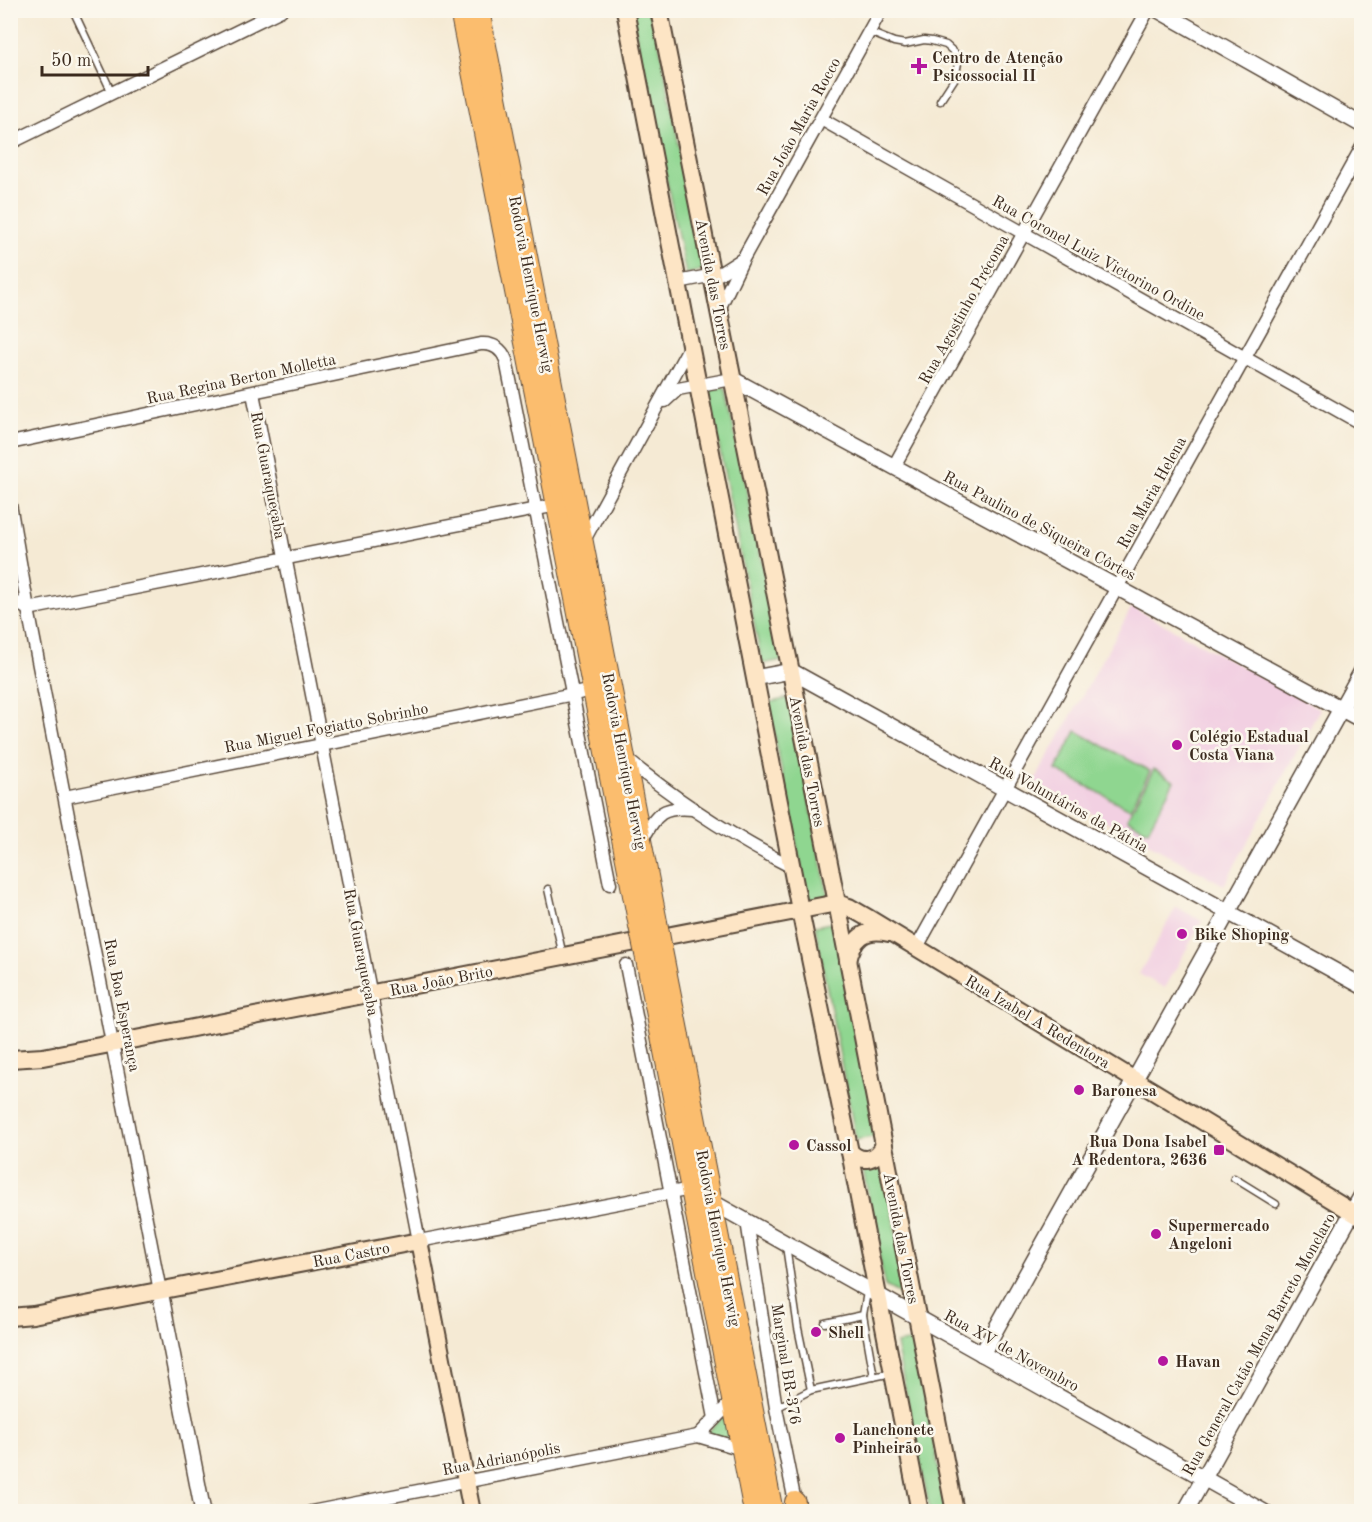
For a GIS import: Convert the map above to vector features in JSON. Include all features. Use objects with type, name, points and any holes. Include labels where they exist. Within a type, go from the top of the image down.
[{"type":"highway","name":"Rodovia Henrique Herwig","points":[[460,10],[593,690],[712,1202],[773,1512]]},
{"type":"highway","name":"Rodovia Henrique Herwig","points":[[479,10],[641,841],[648,924]]},
{"type":"highway","name":"Rodovia Henrique Herwig","points":[[654,952],[691,1189],[754,1512]]},
{"type":"main road","points":[[625,10],[800,910],[850,1152],[872,1292],[892,1373],[920,1512]]},
{"type":"main road","name":"Avenida das Torres","points":[[659,10],[837,903],[955,1512]]},
{"type":"main road","name":"Rua João Brito","points":[[10,1059],[43,1058],[837,903]]},
{"type":"main road","name":"Rua Izabel A Redentora","points":[[837,903],[859,912],[896,934],[1357,1215]]},
{"type":"main road","points":[[848,961],[850,951],[861,936],[870,931],[879,930],[896,934]]},
{"type":"main road","points":[[850,1152],[858,1158],[869,1159],[878,1154],[884,1145]]},
{"type":"main road","name":"Rua Castro","points":[[10,1317],[33,1315],[419,1241]]},
{"type":"main road","name":"Rua Guaraqueçaba","points":[[419,1241],[472,1512]]},
{"type":"street","points":[[10,143],[281,10]]},
{"type":"street","name":"Rua João Maria Rocco","points":[[719,309],[744,257],[881,10]]},
{"type":"street","name":"Rua Agostinho Précoma","points":[[894,466],[1148,10]]},
{"type":"street","points":[[1158,10],[1362,125]]},
{"type":"street","name":"Rua Coronel Luiz Victorino Ordine","points":[[821,119],[1362,424]]},
{"type":"street","name":"Rua Maria Helena","points":[[917,948],[1362,147]]},
{"type":"street","name":"Rua João Maria Rocco","points":[[678,282],[719,274],[744,257]]},
{"type":"street","name":"Rua Regina Berton Molletta","points":[[10,443],[486,344],[497,347],[506,360],[537,509]]},
{"type":"street","points":[[583,542],[690,346]]},
{"type":"street","points":[[656,411],[678,389],[732,379]]},
{"type":"street","name":"Rua Paulino de Siqueira Côrtes","points":[[732,379],[1362,720]]},
{"type":"street","name":"Rua Guaraqueçaba","points":[[253,393],[419,1241]]},
{"type":"street","points":[[740,419],[742,411],[751,400],[765,397]]},
{"type":"street","name":"Rua Boa Esperança","points":[[10,504],[28,609],[202,1512]]},
{"type":"street","points":[[10,599],[28,609],[557,505]]},
{"type":"street","points":[[537,509],[610,884]]},
{"type":"street","points":[[755,678],[790,671]]},
{"type":"street","name":"Rua Voluntários da Pátria","points":[[790,671],[1362,986]]},
{"type":"street","points":[[982,1354],[1362,671]]},
{"type":"street","name":"Rua Miguel Fogiatto Sobrinho","points":[[64,797],[593,690]]},
{"type":"street","points":[[624,757],[694,810],[792,867]]},
{"type":"street","points":[[641,841],[659,814],[667,809],[694,810]]},
{"type":"street","points":[[626,965],[715,1418]]},
{"type":"street","name":"Rua Castro","points":[[419,1241],[691,1189]]},
{"type":"street","name":"Rua General Catão Mena Barreto Monclaro","points":[[1185,1512],[1357,1215],[1362,1195]]},
{"type":"street","name":"Rua XV de Novembro","points":[[712,1202],[1264,1512]]},
{"type":"street","name":"Marginal BR-376","points":[[747,1221],[776,1408],[795,1508]]},
{"type":"street","points":[[698,1436],[733,1400]]},
{"type":"street","name":"Rua Adrianópolis","points":[[311,1512],[698,1436],[742,1449]]},
{"type":"lane","points":[[73,10],[112,93]]},
{"type":"lane","points":[[869,32],[905,44],[924,40],[932,41],[946,45],[956,54],[958,63],[955,78],[940,101]]},
{"type":"lane","points":[[548,889],[563,956]]},
{"type":"lane","points":[[1234,1178],[1275,1204]]},
{"type":"lane","points":[[785,1243],[811,1390]]},
{"type":"lane","points":[[872,1292],[862,1315],[874,1377]]},
{"type":"lane","points":[[825,1323],[862,1315]]},
{"type":"lane","points":[[776,1408],[811,1390],[892,1373]]},
{"type":"shaded area","name":"Colégio Estadual Costa Viana","points":[[1132,607],[1320,709],[1224,885],[1034,782]]},
{"type":"shaded area","points":[[1176,907],[1202,921],[1165,988],[1139,974]]},
{"type":"green space","points":[[631,11],[653,11],[703,270],[686,274]]},
{"type":"green space","points":[[725,388],[783,660],[762,664],[708,390]]},
{"type":"green space","points":[[789,698],[829,900],[808,901],[768,703]]},
{"type":"green space","points":[[1076,731],[1150,771],[1130,809],[1056,770]]},
{"type":"green space","points":[[1154,769],[1174,781],[1148,830],[1127,819]]},
{"type":"green space","points":[[836,922],[878,1136],[856,1140],[815,926]]},
{"type":"green space","points":[[883,1166],[908,1298],[885,1286],[863,1169]]},
{"type":"green space","points":[[914,1341],[947,1511],[930,1511],[896,1344]]},
{"type":"green space","points":[[726,1414],[731,1441],[706,1434]]},
{"type":"place","name":"Centro de Atenção Psicossocial II","points":[[919,66]]},
{"type":"place","name":"Colégio Estadual Costa Viana","points":[[1177,745]]},
{"type":"place","name":"Bike Shoping","points":[[1182,934]]},
{"type":"place","name":"Baronesa","points":[[1079,1090]]},
{"type":"place","name":"Cassol","points":[[794,1145]]},
{"type":"place","name":"Rua Dona Isabel A Redentora, 2636","points":[[1219,1150]]},
{"type":"place","name":"Supermercado Angeloni","points":[[1156,1234]]},
{"type":"place","name":"Shell","points":[[816,1332]]},
{"type":"place","name":"Havan","points":[[1163,1361]]},
{"type":"place","name":"Lanchonete Pinheirão","points":[[840,1438]]}]
